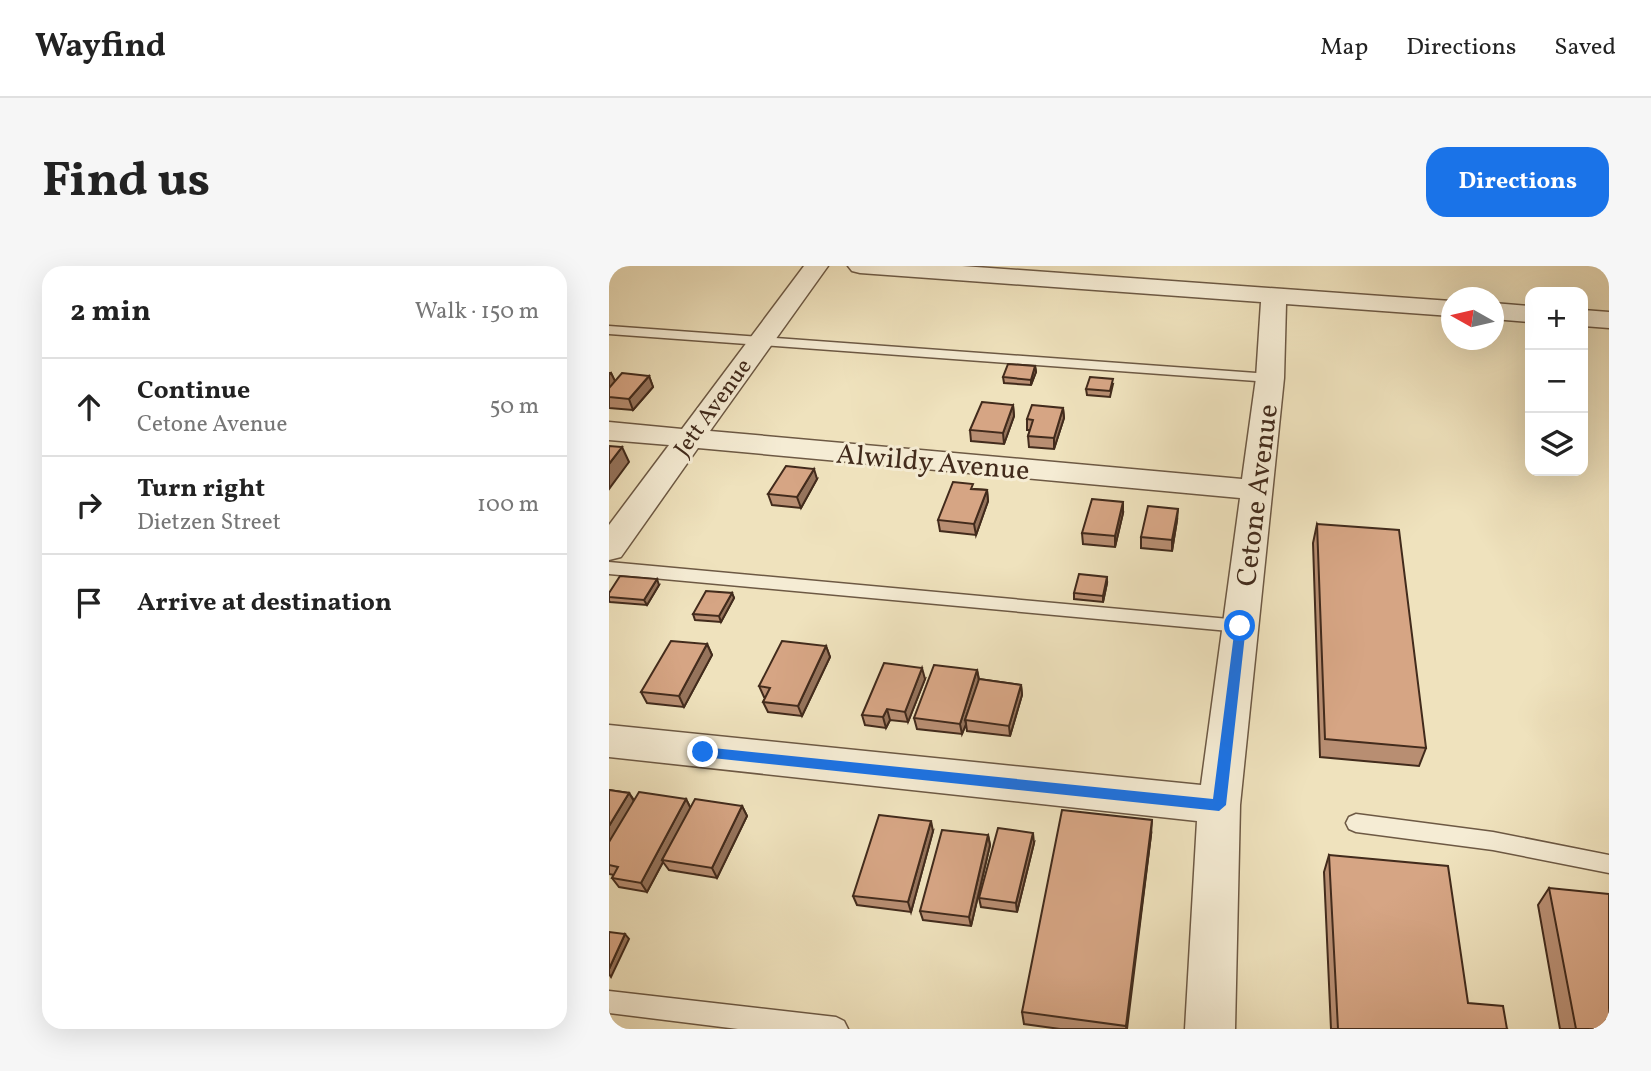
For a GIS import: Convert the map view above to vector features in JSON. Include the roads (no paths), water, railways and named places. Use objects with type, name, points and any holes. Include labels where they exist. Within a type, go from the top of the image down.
[{"type":"street","name":"Jett Avenue","points":[[609,549],[816,266]]},
{"type":"street","points":[[860,266],[1441,307]]},
{"type":"street","name":"Cetone Avenue","points":[[1210,1029],[1219,805],[1270,378],[1274,295]]},
{"type":"street","points":[[1504,312],[1525,314]]},
{"type":"street","points":[[1588,318],[1609,320]]},
{"type":"street","name":"Alwildy Avenue","points":[[609,431],[1256,490]]},
{"type":"street","points":[[609,741],[1219,805]]},
{"type":"lane","points":[[609,330],[759,343],[1270,378]]},
{"type":"lane","points":[[609,568],[1240,626]]},
{"type":"lane","points":[[1356,824],[1493,841],[1609,864]]},
{"type":"lane","points":[[609,1002],[836,1029]]}]
